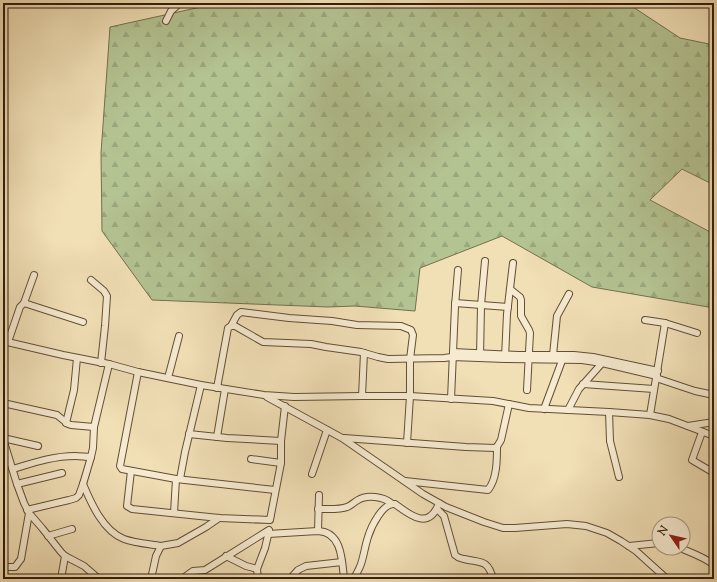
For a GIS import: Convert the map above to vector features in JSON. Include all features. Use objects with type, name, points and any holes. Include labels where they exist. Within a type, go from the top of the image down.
[{"type":"street","points":[[166,21],[171,11],[180,3]]},
{"type":"street","points":[[480,356],[485,261]]},
{"type":"street","points":[[505,357],[508,307],[513,263]]},
{"type":"street","points":[[451,399],[452,354],[458,270]]},
{"type":"street","points":[[34,276],[24,303],[17,313],[5,342],[201,385],[264,395],[289,397],[410,396],[493,402],[529,408],[650,415],[688,426],[714,436]]},
{"type":"street","points":[[91,280],[104,291],[107,296],[101,363]]},
{"type":"street","points":[[510,289],[521,299],[521,316],[530,333],[527,390]]},
{"type":"street","points":[[553,355],[557,316],[569,294]]},
{"type":"street","points":[[24,303],[83,322]]},
{"type":"street","points":[[455,303],[508,307]]},
{"type":"street","points":[[217,388],[228,328],[231,326],[237,314],[241,312],[289,318],[332,321],[356,325],[401,326],[411,330],[413,335],[410,359],[410,396],[407,443]]},
{"type":"street","points":[[645,320],[665,323],[697,333]]},
{"type":"street","points":[[650,415],[665,323]]},
{"type":"street","points":[[231,326],[235,326],[263,342],[311,344],[364,353],[388,359],[410,359],[452,354],[529,358],[563,357]]},
{"type":"street","points":[[168,378],[180,336]]},
{"type":"street","points":[[362,396],[364,353]]},
{"type":"street","points":[[529,358],[553,355],[604,362],[657,375],[695,391],[714,395]]},
{"type":"street","points":[[544,409],[563,357]]},
{"type":"street","points":[[66,423],[74,390],[77,358]]},
{"type":"street","points":[[568,410],[583,384],[604,362]]},
{"type":"street","points":[[28,512],[76,498],[79,495],[91,457],[94,427],[109,364]]},
{"type":"street","points":[[138,372],[120,466],[122,469],[178,479],[275,490]]},
{"type":"street","points":[[583,384],[654,389]]},
{"type":"street","points":[[174,513],[178,479],[201,385]]},
{"type":"street","points":[[217,437],[225,389]]},
{"type":"street","points":[[264,395],[342,438],[431,499],[438,506],[444,516],[456,557],[485,564],[488,566],[493,579]]},
{"type":"street","points":[[258,579],[257,569],[269,532],[275,490],[281,463],[281,441],[289,397]]},
{"type":"street","points":[[3,402],[57,415],[66,423],[71,425],[94,427]]},
{"type":"street","points":[[404,480],[488,490],[494,477],[497,447],[501,440],[509,404]]},
{"type":"street","points":[[609,412],[610,442],[619,477]]},
{"type":"street","points":[[688,426],[714,422]]},
{"type":"street","points":[[312,474],[327,430]]},
{"type":"street","points":[[702,432],[692,460],[714,473]]},
{"type":"street","points":[[189,434],[281,441]]},
{"type":"street","points":[[342,438],[484,448],[497,447]]},
{"type":"street","points":[[38,446],[3,440],[17,484],[28,512],[65,556],[84,566],[99,579]]},
{"type":"street","points":[[13,469],[58,457],[91,457]]},
{"type":"street","points":[[251,459],[281,463]]},
{"type":"street","points":[[131,471],[127,506],[132,509],[219,518],[270,520]]},
{"type":"street","points":[[17,484],[62,473]]},
{"type":"street","points":[[412,486],[421,482]]},
{"type":"street","points":[[83,484],[94,507],[108,528],[123,539],[161,546],[178,543],[206,528],[219,518]]},
{"type":"street","points":[[318,531],[319,495]]},
{"type":"street","points":[[318,509],[348,507],[358,500],[367,497],[380,498],[390,501],[413,517],[419,519],[432,516],[438,506]]},
{"type":"street","points":[[354,579],[361,564],[367,538],[372,527],[383,509],[391,503]]},
{"type":"street","points":[[438,506],[503,528],[567,524],[586,526],[607,533],[629,546],[667,579]]},
{"type":"street","points":[[3,565],[7,567],[15,567],[21,559],[28,512]]},
{"type":"street","points":[[48,536],[72,529]]},
{"type":"street","points":[[185,579],[193,571],[204,570],[269,532],[318,531],[329,534],[335,539],[342,562],[344,579]]},
{"type":"street","points":[[629,546],[651,544]]},
{"type":"street","points":[[151,579],[156,556],[161,546]]},
{"type":"street","points":[[691,554],[712,564],[714,556]]},
{"type":"street","points":[[61,579],[65,556]]},
{"type":"street","points":[[226,556],[246,566],[257,569]]},
{"type":"street","points":[[290,579],[298,570],[306,566],[342,562]]},
{"type":"green space","points":[[211,3],[627,3],[680,38],[714,45],[714,185],[682,169],[650,200],[714,234],[714,308],[592,287],[502,236],[420,268],[415,311],[355,306],[328,307],[152,300],[102,231],[101,153],[110,27],[210,5]]}]
